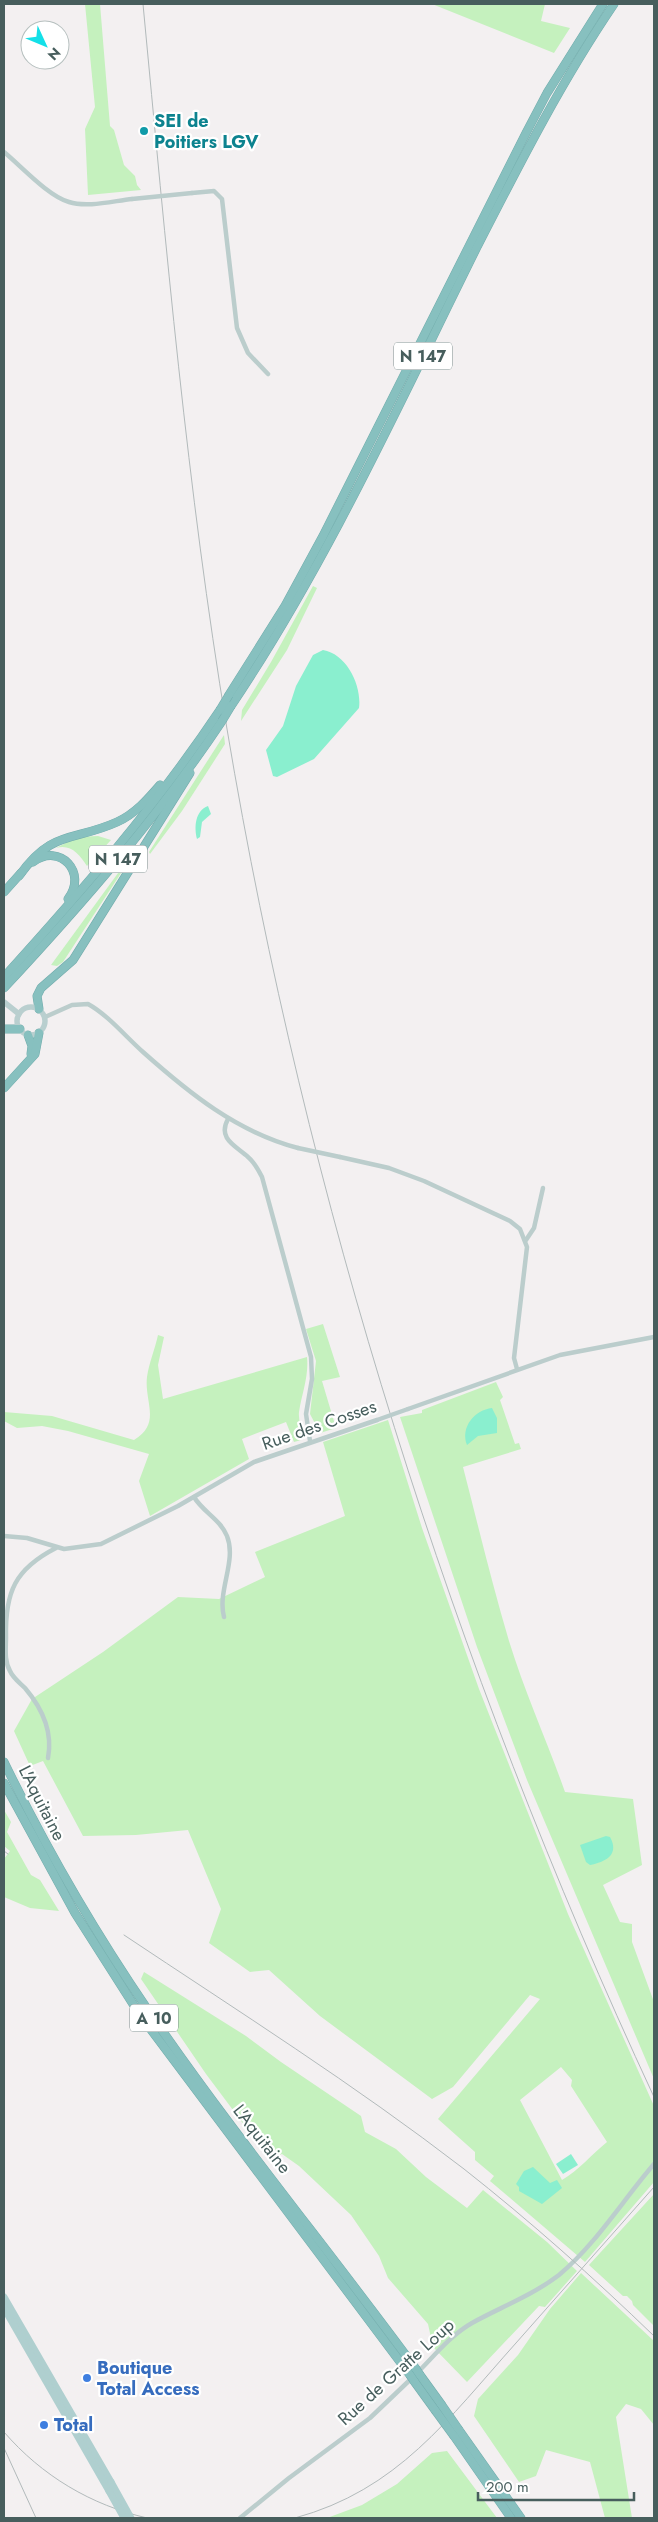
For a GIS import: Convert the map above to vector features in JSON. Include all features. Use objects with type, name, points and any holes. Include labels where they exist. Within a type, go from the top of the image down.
[{"type":"highway","name":"N 147","points":[[4,976],[133,829],[220,710],[284,606],[319,543],[547,93],[603,4]]},
{"type":"highway","name":"N 147","points":[[4,988],[82,901],[140,832],[246,692],[253,675],[290,613],[339,523],[531,140],[574,65],[614,4]]},
{"type":"highway","points":[[39,1009],[37,996],[41,988],[73,960],[222,724]]},
{"type":"highway","points":[[19,876],[38,852],[55,841],[74,834],[105,827],[136,810],[204,734]]},
{"type":"highway","points":[[4,892],[38,858],[46,856],[64,860],[73,871],[76,883],[73,893],[48,928]]},
{"type":"highway","points":[[4,1029],[20,1029]]},
{"type":"highway","points":[[4,1088],[37,1049],[39,1033]]},
{"type":"highway","points":[[27,1063],[32,1052],[28,1035]]},
{"type":"highway","name":"L'Aquitaine","points":[[4,1762],[61,1871],[142,2001],[521,2518]]},
{"type":"highway","name":"L'Aquitaine","points":[[4,1783],[83,1927],[152,2032],[415,2375]]},
{"type":"highway","points":[[4,1791],[19,1812]]},
{"type":"highway","name":"L'Aquitaine","points":[[457,2433],[512,2518]]},
{"type":"main road","points":[[6,1004],[19,1014]]},
{"type":"main road","points":[[30,1007],[39,1009],[45,1017],[45,1026],[39,1033],[28,1035],[20,1029],[17,1022],[19,1014],[30,1007]]},
{"type":"main road","points":[[4,2297],[124,2518]]},
{"type":"main road","points":[[4,2308],[111,2482],[131,2518]]},
{"type":"street","points":[[4,152],[52,192],[68,202],[95,203],[214,191],[222,199],[237,328],[248,353],[268,374]]},
{"type":"street","points":[[45,1017],[80,1003],[93,1008],[165,1071],[228,1119],[270,1139],[298,1148],[389,1168],[424,1181],[510,1221],[520,1229],[526,1240],[527,1255],[514,1358],[517,1369]]},
{"type":"street","points":[[228,1119],[225,1127],[227,1140],[248,1157],[262,1177],[311,1357],[312,1379],[306,1414],[310,1441]]},
{"type":"street","points":[[526,1240],[534,1228],[543,1188]]},
{"type":"street","name":"Rue des Cosses","points":[[4,1536],[27,1538],[56,1548],[80,1548],[101,1544],[139,1527],[254,1462],[310,1441],[408,1410],[560,1354],[654,1337]]},
{"type":"street","points":[[194,1497],[213,1515],[227,1537],[229,1548],[222,1601],[224,1617]]},
{"type":"street","points":[[48,1758],[51,1741],[48,1728],[34,1701],[8,1667],[5,1620],[10,1593],[21,1574],[34,1560],[56,1548]]},
{"type":"street","name":"Rue de Gratte Loup","points":[[240,2518],[284,2482],[379,2411],[456,2335],[470,2324],[534,2291],[560,2274],[588,2245],[654,2164]]},
{"type":"shaded area","points":[[85,4],[100,4],[110,126],[114,130],[124,165],[135,176],[137,185],[141,190],[88,195],[85,129],[95,107]]},
{"type":"shaded area","points":[[432,4],[545,4],[541,21],[570,28],[554,53]]},
{"type":"shaded area","points":[[313,586],[317,588],[287,650],[241,721],[242,710]]},
{"type":"shaded area","points":[[323,650],[339,658],[351,672],[358,690],[359,708],[314,759],[277,777],[273,776],[266,750],[283,726],[296,686],[313,655]]},
{"type":"shaded area","points":[[224,735],[225,744],[182,811],[150,854],[149,852]]},
{"type":"shaded area","points":[[208,806],[211,814],[202,822],[200,837],[197,839],[196,820],[200,812]]},
{"type":"shaded area","points":[[98,836],[111,840],[87,866],[74,851],[66,847],[56,848],[77,837]]},
{"type":"shaded area","points":[[121,869],[123,870],[63,962],[57,966],[51,965]]},
{"type":"shaded area","points":[[323,1324],[340,1377],[322,1381],[336,1428],[320,1433],[310,1414],[316,1361],[306,1329]]},
{"type":"shaded area","points":[[158,1335],[164,1337],[158,1365],[163,1399],[307,1357],[307,1364],[299,1412],[301,1440],[294,1442],[286,1422],[242,1439],[249,1459],[150,1516],[139,1481],[149,1454],[68,1431],[42,1426],[17,1428],[4,1421],[4,1412],[52,1416],[134,1440],[142,1433],[150,1419],[147,1377]]},
{"type":"shaded area","points":[[496,1382],[503,1397],[500,1400],[515,1444],[519,1443],[521,1449],[463,1467],[509,1641],[565,1792],[633,1799],[642,1865],[603,1885],[620,1922],[632,1924],[632,1942],[654,2002],[654,2079],[527,1780],[477,1647],[400,1417],[422,1413],[422,1410]]},
{"type":"shaded area","points":[[492,1408],[497,1418],[497,1433],[478,1436],[467,1445],[465,1438],[470,1420],[480,1412]]},
{"type":"shaded area","points":[[388,1420],[422,1528],[479,1689],[568,1914],[654,2106],[654,2182],[585,2262],[490,2181],[494,2176],[475,2160],[475,2152],[438,2119],[540,1999],[530,1995],[453,2087],[432,2099],[320,2016],[269,1970],[250,1972],[209,1943],[221,1909],[188,1830],[136,1835],[83,1836],[43,1761],[30,1766],[14,1731],[32,1699],[103,1652],[178,1597],[219,1599],[265,1577],[255,1552],[345,1516],[323,1442]],"holes":[[[561,2067],[572,2080],[571,2086],[607,2142],[562,2180],[520,2100]]]},
{"type":"shaded area","points":[[4,1810],[11,1822],[7,1832],[31,1875],[40,1880],[59,1911],[30,1908],[4,1897],[4,1859],[10,1851],[4,1846]]},
{"type":"shaded area","points":[[606,1836],[610,1837],[613,1843],[612,1853],[606,1860],[590,1865],[586,1862],[580,1845]]},
{"type":"shaded area","points":[[144,1972],[246,2036],[361,2116],[365,2132],[396,2149],[426,2177],[467,2208],[483,2190],[547,2242],[577,2271],[545,2307],[539,2306],[467,2382],[433,2347],[428,2324],[388,2278],[379,2256],[351,2215],[299,2166],[282,2154],[269,2158],[206,2074],[141,1979]]},
{"type":"shaded area","points":[[571,2154],[578,2165],[563,2174],[556,2164]]},
{"type":"shaded area","points":[[533,2167],[550,2183],[557,2180],[562,2188],[542,2204],[519,2191],[519,2187],[516,2184],[524,2171]]},
{"type":"shaded area","points":[[654,2194],[654,2326],[633,2305],[627,2296],[623,2296],[589,2265]]},
{"type":"shaded area","points":[[581,2273],[654,2341],[654,2425],[641,2409],[626,2404],[616,2417],[632,2518],[605,2518],[590,2462],[546,2450],[536,2476],[519,2482],[474,2416],[478,2399],[518,2355],[550,2309]]},
{"type":"shaded area","points":[[447,2451],[497,2518],[327,2518],[362,2505],[397,2484],[432,2453]]},
{"type":"railway","points":[[143,4],[189,458],[213,639],[227,729],[260,905],[299,1081],[344,1255],[394,1427],[451,1598],[513,1767],[581,1933],[654,2097]]},
{"type":"railway","points":[[4,1851],[8,1854]]},
{"type":"railway","points":[[124,1935],[339,2078],[464,2169],[561,2250],[654,2336]]},
{"type":"railway","points":[[295,2518],[331,2506],[363,2490],[419,2448],[467,2398],[654,2187]]},
{"type":"railway","points":[[4,2432],[34,2462],[69,2487],[106,2505],[147,2518]]},
{"type":"railway","points":[[4,2448],[36,2518]]},
{"type":"place","name":"SEI de Poitiers LGV","points":[[144,131]]},
{"type":"place","name":"Boutique Total Access","points":[[87,2378]]},
{"type":"place","name":"Total","points":[[44,2425]]}]
